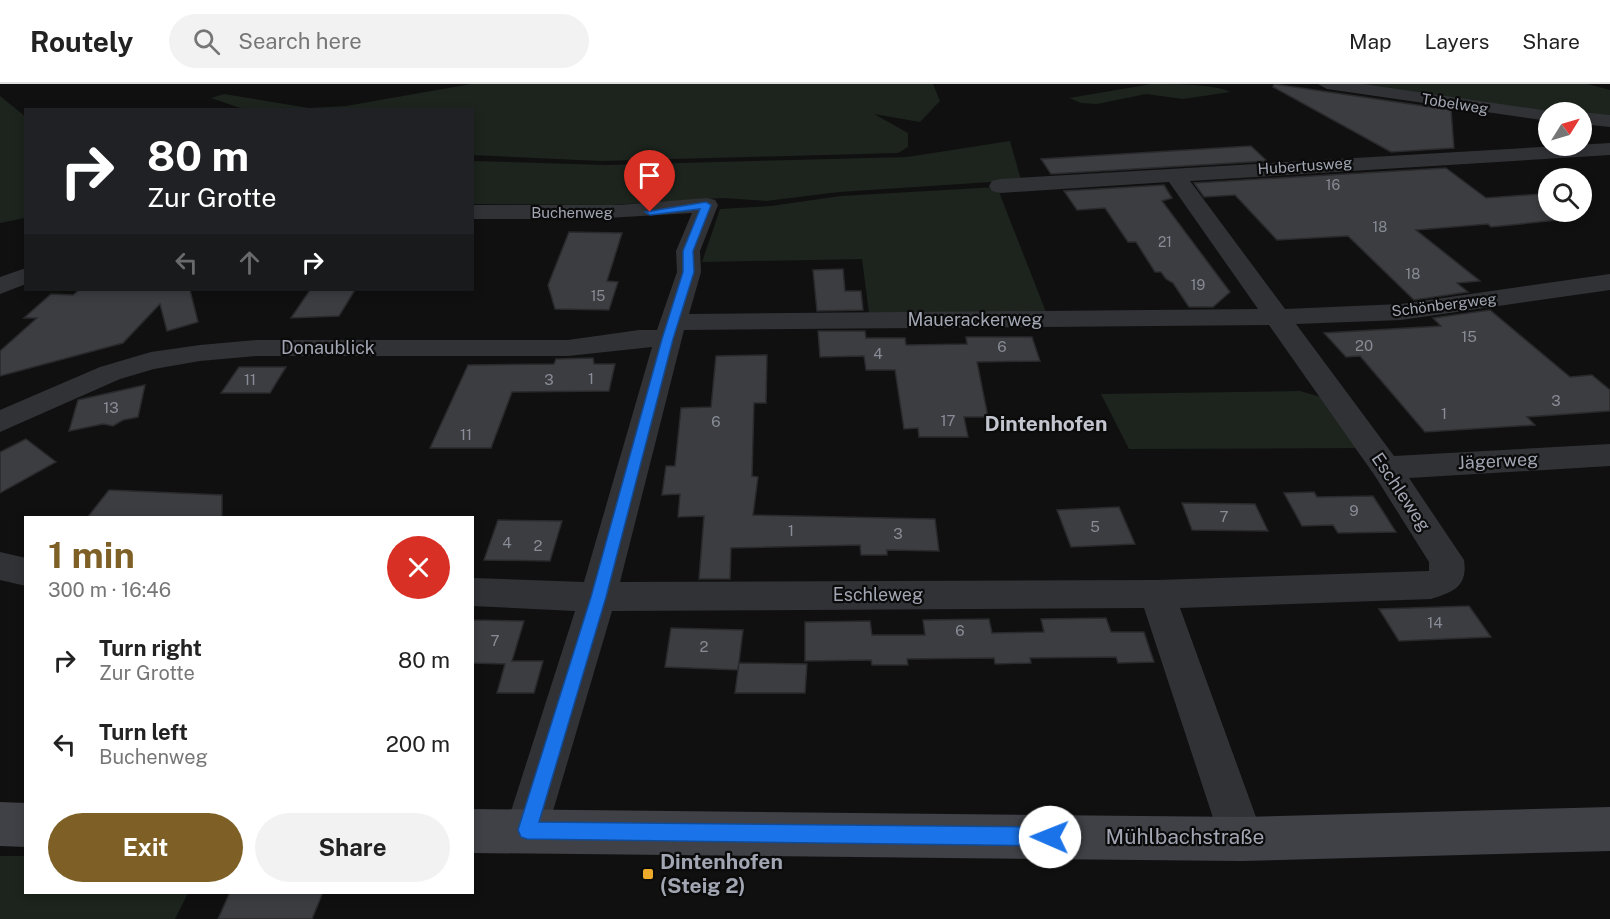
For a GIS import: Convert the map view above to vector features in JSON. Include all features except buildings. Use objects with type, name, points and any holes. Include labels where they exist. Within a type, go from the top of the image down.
[{"type":"main road","points":[[0,824],[24,825]]},
{"type":"main road","name":"Mühlbachstraße","points":[[474,831],[1242,839],[1610,830]]},
{"type":"street","name":"Tobelweg","points":[[1327,84],[1538,114]]},
{"type":"street","points":[[1592,119],[1610,121]]},
{"type":"street","name":"Hubertusweg","points":[[1000,186],[1610,149]]},
{"type":"street","name":"Eschleweg","points":[[598,597],[1157,594],[1431,585],[1442,581],[1448,573],[1446,560],[1386,468],[1175,175]]},
{"type":"street","name":"Buchenweg","points":[[474,212],[604,214],[650,212],[706,205],[688,251],[688,272],[670,330]]},
{"type":"street","points":[[0,286],[24,276]]},
{"type":"street","name":"Schönbergweg","points":[[1278,317],[1401,312],[1610,282]]},
{"type":"street","name":"Mauerackerweg","points":[[670,330],[1278,317]]},
{"type":"street","points":[[527,830],[598,597],[670,330]]},
{"type":"street","name":"Donaublick","points":[[0,422],[110,373],[151,361],[200,353],[256,348],[568,348],[597,346],[670,330]]},
{"type":"street","name":"Jägerweg","points":[[1386,468],[1610,455]]},
{"type":"street","points":[[0,566],[24,572]]},
{"type":"street","points":[[474,592],[598,597]]},
{"type":"street","points":[[1157,594],[1242,839]]},
{"type":"shaded area","points":[[471,84],[933,84],[940,101],[920,122],[874,114],[908,133],[908,147],[898,153],[601,161],[474,155],[474,108],[309,108],[346,106]]},
{"type":"shaded area","points":[[1152,84],[1204,86],[1230,92],[1183,99],[1146,94],[1097,104],[1081,103],[1069,98]]},
{"type":"shaded area","points":[[1346,84],[1587,84],[1610,90],[1610,118],[1592,114],[1592,102],[1538,102],[1538,112]]},
{"type":"shaded area","points":[[224,94],[309,108],[240,108],[211,98]]},
{"type":"shaded area","points":[[0,96],[24,115],[24,218],[0,223]]},
{"type":"shaded area","points":[[1010,141],[1021,180],[839,192],[766,201],[723,198],[611,205],[474,204],[474,161],[606,165],[907,157]]},
{"type":"shaded area","points":[[997,187],[1046,312],[869,313],[862,259],[702,262],[720,209],[771,206],[841,196]]},
{"type":"shaded area","points":[[1300,391],[1321,397],[1358,448],[1129,449],[1101,394]]},
{"type":"shaded area","points":[[0,856],[24,856],[24,894],[188,894],[175,919],[0,919]]},
{"type":"place","name":"Dintenhofen (Steig 2)","points":[[648,874]]},
{"type":"district","name":"Dintenhofen","points":[[1046,424]]},
{"type":"route","points":[[650,212],[706,205],[688,251],[688,272],[668,339],[656,391],[598,597],[527,830],[1050,837]]}]
